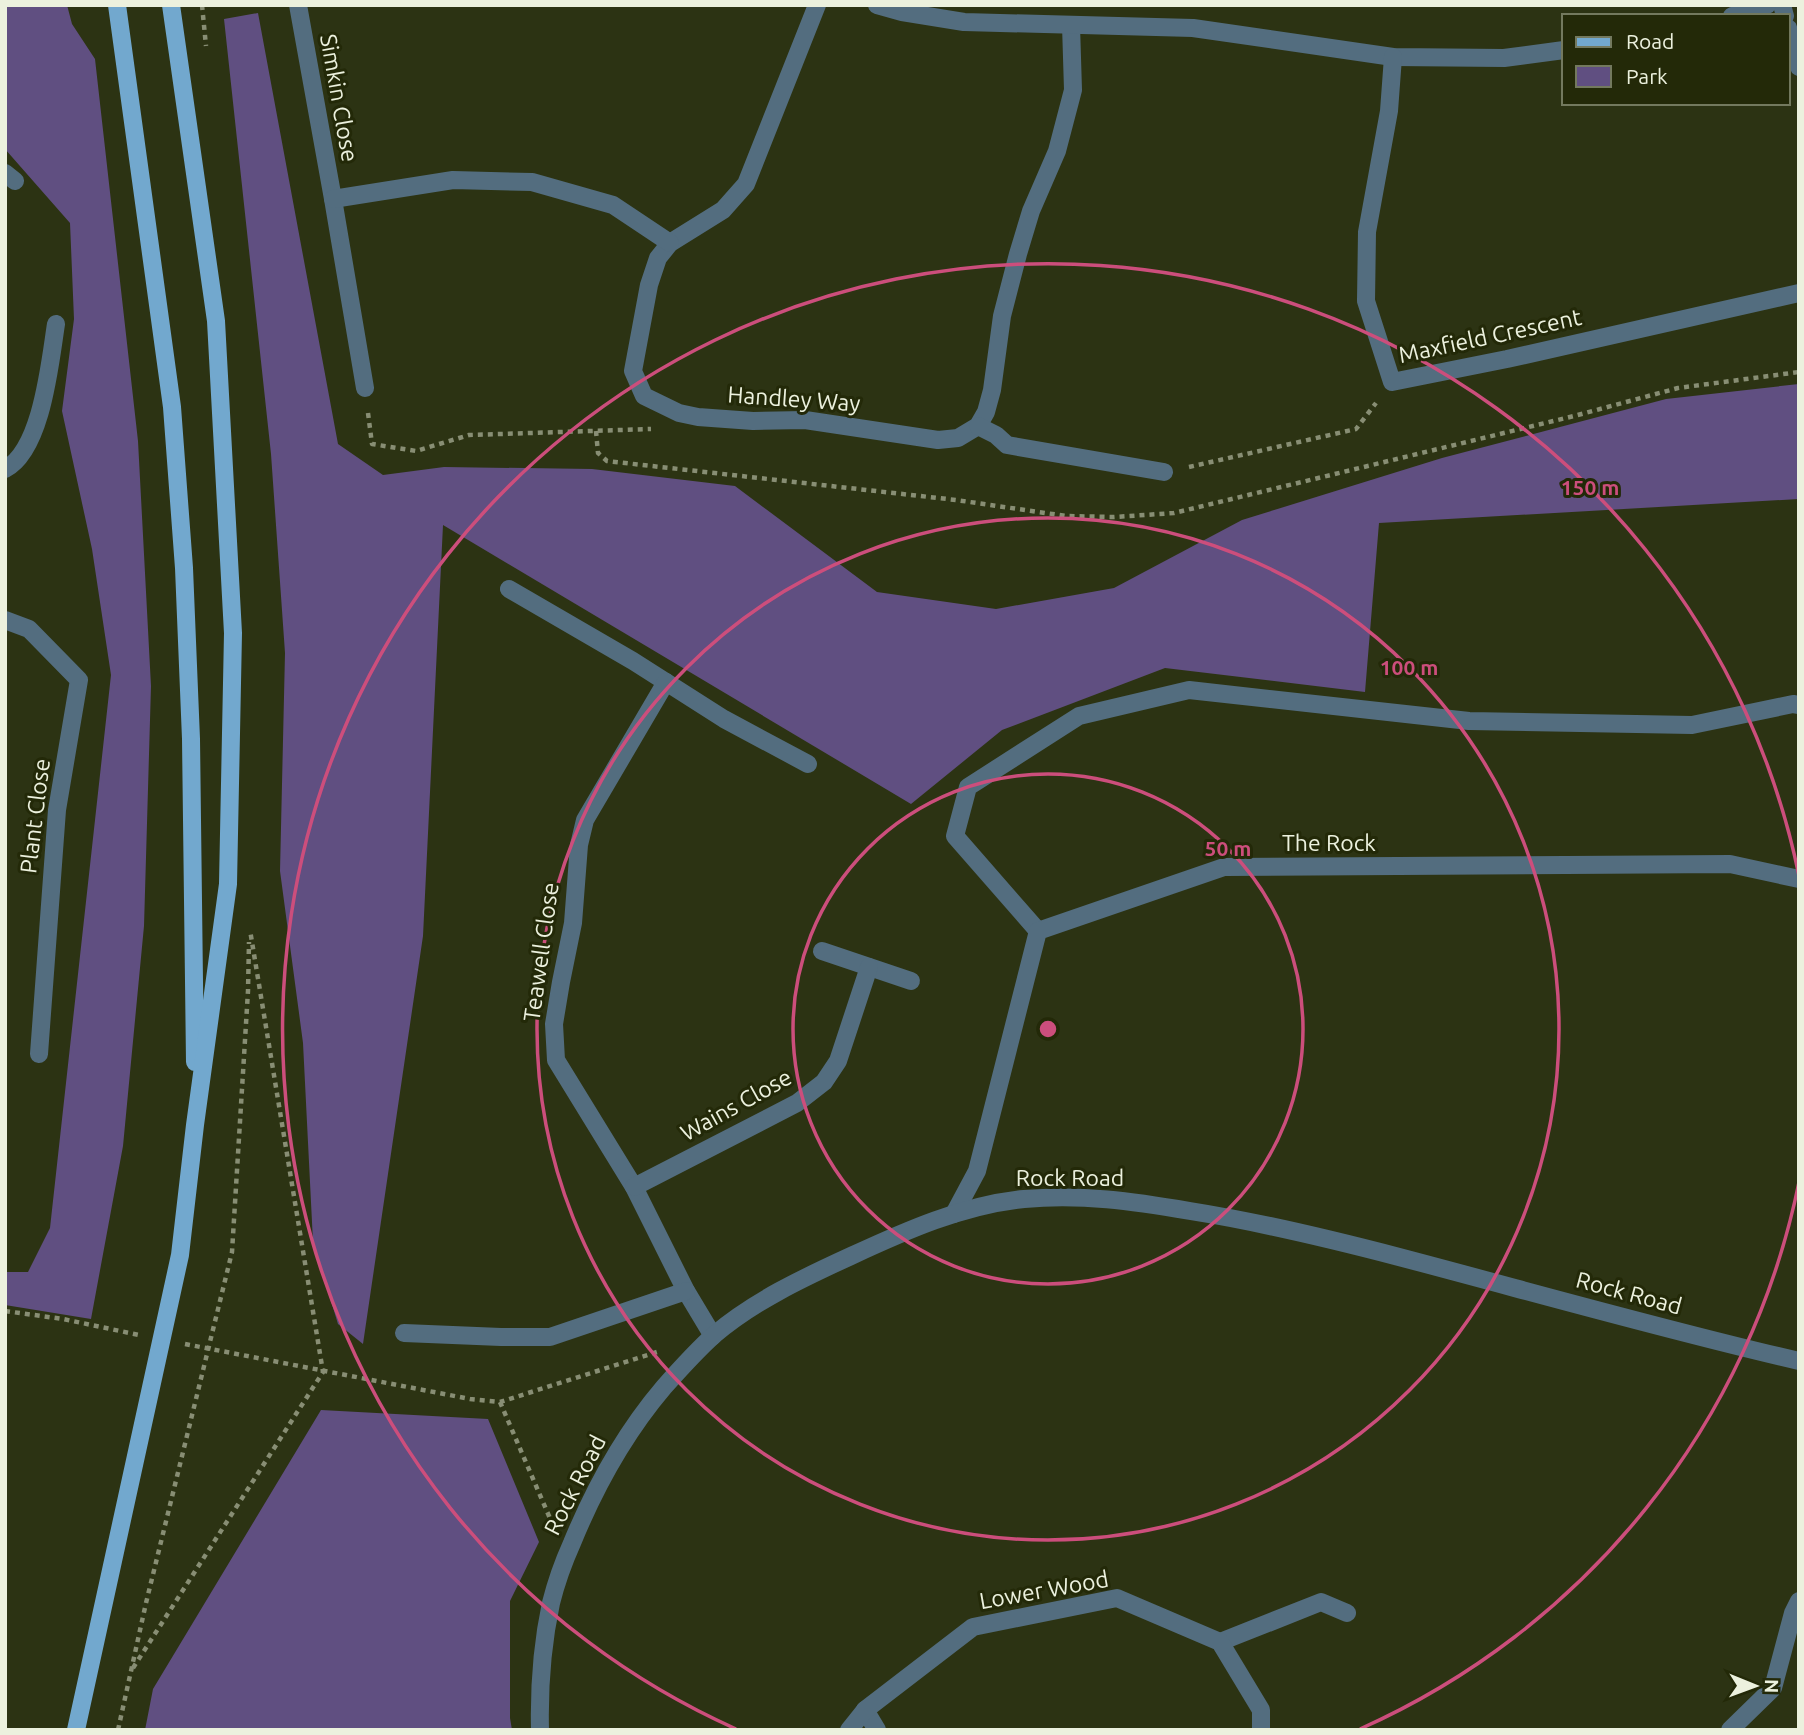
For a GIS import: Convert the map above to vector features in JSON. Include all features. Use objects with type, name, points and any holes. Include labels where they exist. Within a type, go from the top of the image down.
[{"type":"main road","points":[[117,5],[172,407],[184,568],[191,739],[195,1125]]},
{"type":"main road","points":[[76,1730],[180,1255],[228,884],[233,633],[216,321],[171,5]]},
{"type":"street","name":"Simkin Close","points":[[298,5],[365,388]]},
{"type":"street","name":"Handley Way","points":[[817,5],[746,184],[723,210],[670,243],[658,258],[649,285],[633,370],[643,396],[678,413],[753,421],[805,420],[938,440],[958,438],[978,426]]},
{"type":"street","points":[[877,5],[964,22],[1013,14],[1071,25],[1194,28],[1393,57],[1504,58],[1562,50]]},
{"type":"street","points":[[1738,14],[1767,5]]},
{"type":"street","points":[[1071,25],[1073,90],[1057,151],[1031,211],[1018,254],[1002,316],[992,390],[986,412],[978,426],[996,435],[1007,445],[1164,472]]},
{"type":"street","points":[[1790,35],[1799,67]]},
{"type":"street","name":"Maxfield Crescent","points":[[1393,57],[1389,111],[1367,232],[1366,301],[1392,382],[1799,293]]},
{"type":"street","points":[[333,200],[453,180],[533,182],[613,205],[670,243]]},
{"type":"street","points":[[5,469],[14,464],[36,429],[56,324]]},
{"type":"street","points":[[509,589],[724,719],[808,764]]},
{"type":"street","name":"Plant Close","points":[[5,620],[29,629],[79,680],[57,810],[38,1054]]},
{"type":"street","name":"Teawell Close","points":[[666,682],[585,820],[579,845],[573,923],[554,1024],[556,1060],[634,1187],[713,1336]]},
{"type":"street","points":[[954,1214],[977,1171],[1038,931],[955,836],[968,787],[1079,716],[1189,690],[1469,721],[1692,725],[1799,705]]},
{"type":"street","name":"The Rock","points":[[1038,931],[1224,867],[1730,864],[1799,879]]},
{"type":"street","points":[[822,951],[911,981]]},
{"type":"street","name":"Wains Close","points":[[634,1187],[797,1103],[824,1082],[838,1061],[869,967]]},
{"type":"street","name":"Rock Road","points":[[540,1730],[544,1643],[551,1602],[566,1556],[600,1479],[621,1444],[658,1394],[713,1336],[755,1306],[796,1282],[876,1244],[954,1214],[1022,1199],[1100,1197],[1238,1219],[1342,1242],[1799,1361]]},
{"type":"street","points":[[404,1333],[550,1337],[687,1291]]},
{"type":"street","name":"Lower Wood","points":[[849,1730],[864,1710],[973,1627],[1117,1598],[1220,1642]]},
{"type":"street","points":[[1261,1730],[1261,1710],[1220,1642],[1321,1602],[1347,1613]]},
{"type":"street","points":[[1730,1730],[1773,1688],[1796,1607]]},
{"type":"street","points":[[864,1710],[877,1730]]},
{"type":"path","points":[[1164,472],[1356,429],[1392,382]]},
{"type":"path","points":[[365,388],[372,444],[416,451],[470,435],[653,429],[678,413]]},
{"type":"path","points":[[130,1672],[323,1372],[249,929]]},
{"type":"path","points":[[5,1311],[64,1319],[145,1336]]},
{"type":"path","points":[[173,1341],[323,1372],[500,1402],[666,1349]]},
{"type":"path","points":[[500,1402],[566,1556]]},
{"type":"green space","points":[[5,5],[67,5],[72,24],[95,59],[138,441],[151,686],[144,926],[123,1146],[91,1319],[5,1305],[5,1272],[28,1272],[50,1228],[111,675],[92,549],[62,411],[74,319],[70,223],[5,149]]},
{"type":"green space","points":[[258,13],[338,444],[383,475],[444,467],[592,469],[735,486],[877,592],[996,609],[1114,588],[1242,520],[1442,458],[1666,399],[1799,384],[1799,499],[1379,523],[1365,692],[1165,668],[1002,730],[911,804],[443,525],[423,936],[363,1344],[338,1324],[313,1242],[303,1043],[280,871],[285,653],[271,454],[224,19]]},
{"type":"green space","points":[[321,1410],[488,1419],[539,1542],[510,1601],[512,1730],[145,1730],[153,1689]]}]
